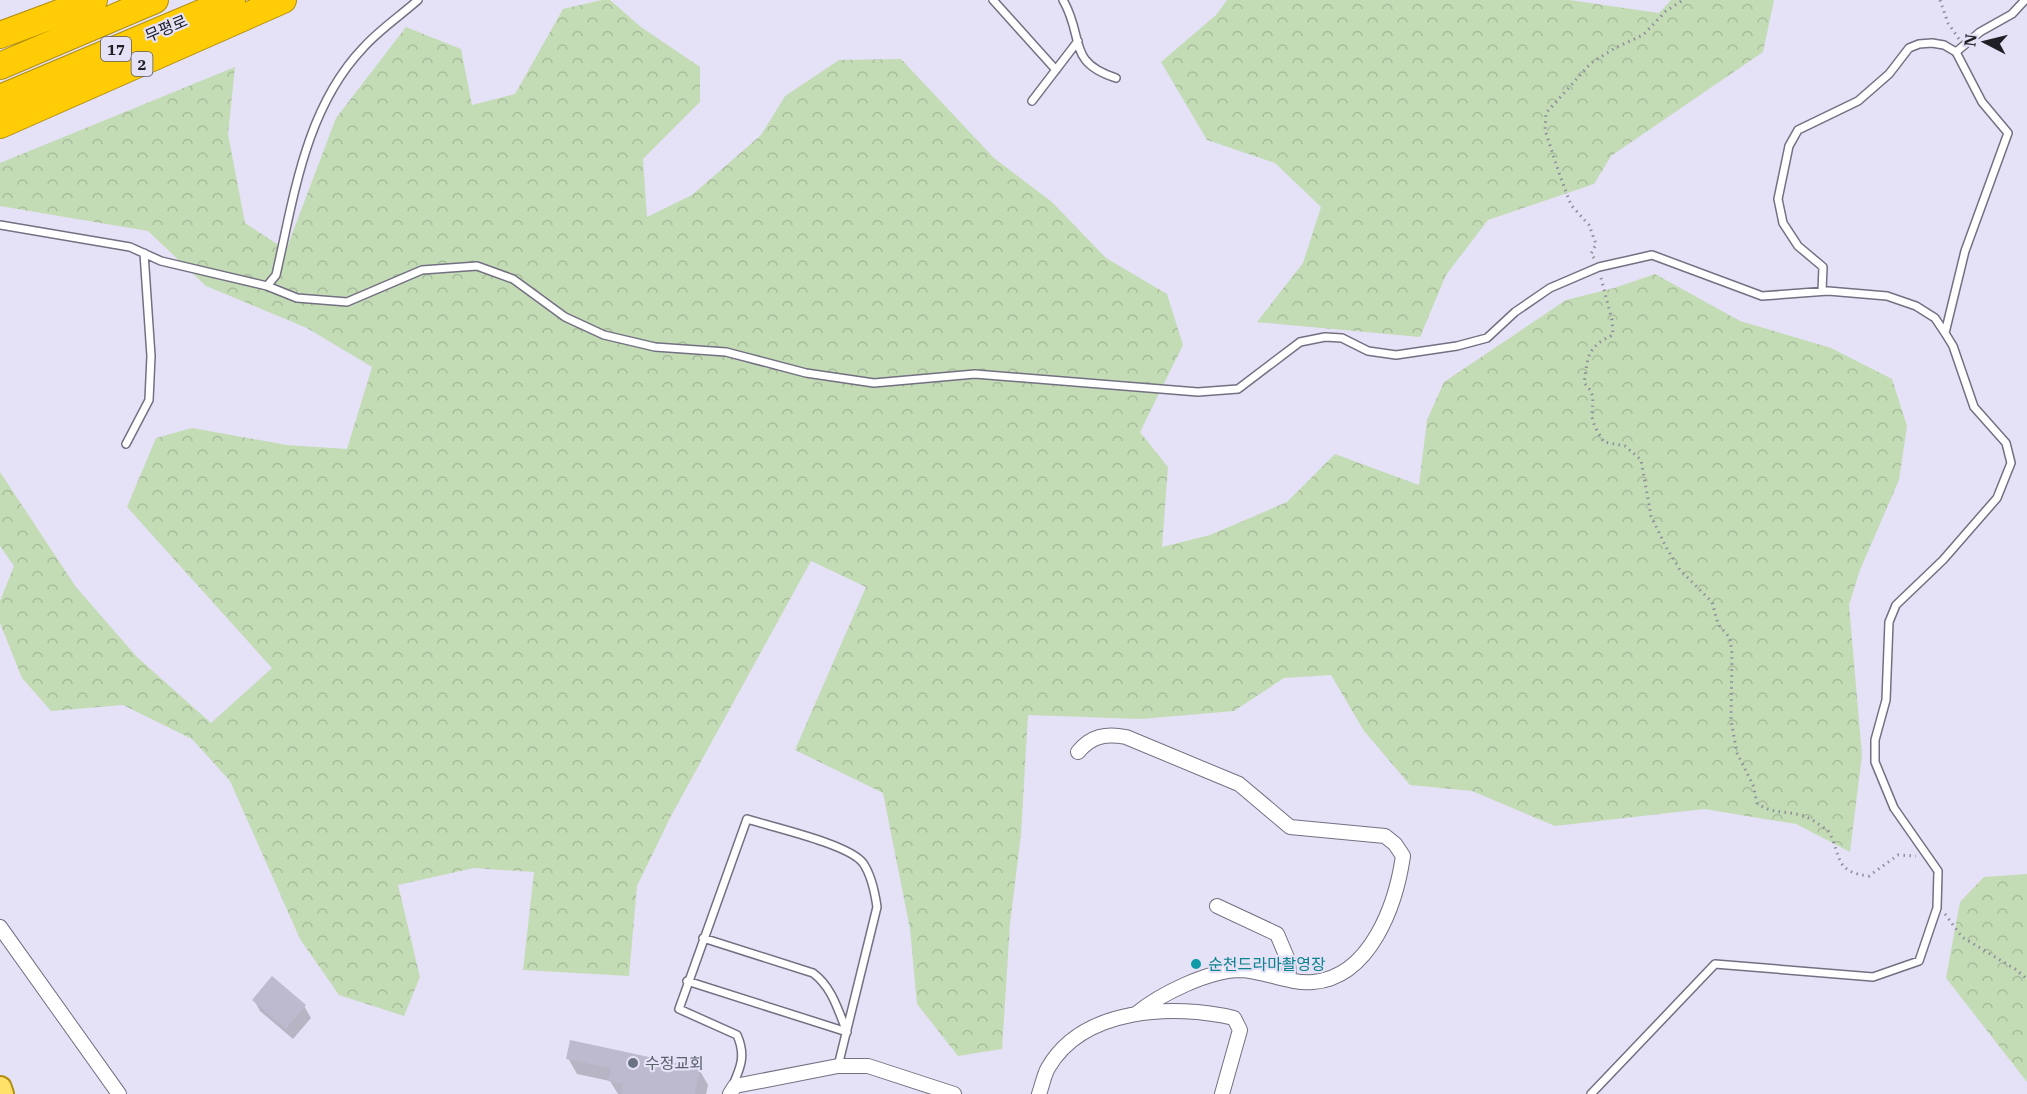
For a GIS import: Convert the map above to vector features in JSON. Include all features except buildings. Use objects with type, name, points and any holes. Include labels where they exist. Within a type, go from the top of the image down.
[{"type":"highway","points":[[0,35],[94,0]]},
{"type":"highway","name":"무평로","points":[[0,66],[155,0]]},
{"type":"highway","name":"무평로","points":[[0,98],[232,0]]},
{"type":"highway","name":"2","points":[[0,125],[283,0]]},
{"type":"main road","points":[[0,1088],[2,1094]]},
{"type":"street","points":[[1078,752],[1094,738],[1116,735],[1126,737],[1239,784],[1290,827],[1385,836],[1395,844],[1403,856],[1388,910],[1368,949],[1345,972],[1313,982],[1289,980],[1259,972],[1228,971],[1190,983],[1152,1000],[1136,1014]]},
{"type":"street","points":[[1217,906],[1277,934],[1288,960],[1289,980]]},
{"type":"street","points":[[0,927],[119,1094]]},
{"type":"street","points":[[1039,1094],[1047,1069],[1059,1053],[1111,1018],[1158,1010],[1199,1012],[1234,1018],[1240,1030],[1222,1094]]},
{"type":"street","points":[[729,1094],[735,1086],[838,1066],[868,1066],[954,1094]]},
{"type":"lane","points":[[267,286],[276,275],[313,125],[331,91],[362,48],[418,0]]},
{"type":"lane","points":[[993,0],[1056,70]]},
{"type":"lane","points":[[1064,0],[1085,63],[1095,72],[1116,78]]},
{"type":"lane","points":[[1956,52],[1980,32],[2012,14],[2025,0]]},
{"type":"lane","points":[[1032,101],[1078,41]]},
{"type":"lane","points":[[1822,291],[1823,267],[1798,246],[1783,223],[1779,209],[1789,146],[1798,130],[1857,101],[1889,74],[1910,48],[1920,44],[1944,45],[1956,52],[1982,102],[2008,133],[1965,251],[1945,333]]},
{"type":"lane","points":[[0,225],[130,246],[161,261],[267,286],[297,298],[347,302],[422,270],[477,266],[513,279],[564,317],[604,335],[655,347],[726,352],[806,373],[874,383],[975,374],[1198,392],[1238,389],[1300,342],[1308,340],[1325,337],[1342,339],[1368,351],[1396,356],[1457,346],[1487,338],[1515,312],[1550,288],[1599,267],[1652,255],[1762,296],[1822,291],[1887,296],[1916,306],[1935,318],[1953,346],[1974,407],[2006,443],[2012,463],[1997,498],[1943,560],[1896,605],[1889,622],[1886,700],[1875,740],[1875,762],[1894,808],[1938,871],[1937,908],[1919,961],[1873,977],[1715,964],[1592,1094]]},
{"type":"lane","points":[[126,444],[149,400],[151,356],[144,253]]},
{"type":"lane","points":[[729,1094],[743,1062],[742,1046],[737,1035],[679,1009],[687,981],[747,819],[848,850],[863,863],[874,888],[877,908],[838,1066]]},
{"type":"lane","points":[[703,938],[813,973],[823,980],[832,995],[847,1032]]},
{"type":"lane","points":[[687,981],[847,1032]]},
{"type":"path","points":[[1683,0],[1666,10],[1643,35],[1615,48],[1591,63],[1546,113],[1545,130],[1559,174],[1571,205],[1589,225],[1596,244],[1591,254],[1599,267],[1612,320],[1613,335],[1595,347],[1584,365],[1584,383],[1592,390],[1592,416],[1605,442],[1625,446],[1641,460],[1651,516],[1666,547],[1680,570],[1695,582],[1712,602],[1718,624],[1730,638],[1732,653],[1731,720],[1737,753],[1753,785],[1757,803],[1771,811],[1786,810],[1808,815],[1829,832],[1843,866],[1853,874],[1869,876],[1898,855],[1920,855],[1924,852]]},
{"type":"path","points":[[1940,0],[1948,23],[1963,45]]},
{"type":"path","points":[[1937,908],[1962,937],[2015,969],[2027,979]]},
{"type":"green space","points":[[610,0],[641,27],[700,67],[700,102],[643,159],[647,217],[692,195],[761,135],[785,96],[839,60],[901,59],[994,158],[1052,202],[1106,258],[1167,294],[1183,345],[1140,432],[1168,467],[1162,547],[1210,535],[1287,502],[1335,454],[1419,485],[1427,420],[1444,382],[1566,300],[1614,288],[1655,274],[1740,321],[1831,348],[1892,379],[1907,426],[1899,480],[1860,570],[1849,605],[1862,755],[1850,852],[1796,824],[1704,809],[1555,826],[1472,791],[1410,785],[1364,731],[1331,675],[1284,678],[1234,711],[1141,719],[1028,715],[1021,834],[1010,924],[1002,1049],[958,1056],[917,1004],[910,929],[883,793],[795,750],[866,587],[811,561],[671,816],[637,886],[629,976],[523,970],[534,872],[474,868],[398,885],[420,977],[404,1016],[339,995],[300,939],[230,781],[192,739],[123,705],[51,711],[22,678],[0,623],[0,601],[14,566],[0,546],[0,472],[76,587],[137,657],[211,723],[272,668],[127,507],[156,438],[192,428],[287,445],[347,449],[372,367],[307,328],[206,286],[148,231],[0,206],[0,163],[235,67],[228,134],[245,223],[286,250],[336,118],[406,27],[461,49],[472,105],[515,94],[563,9]]},
{"type":"green space","points":[[1227,0],[1569,0],[1659,13],[1671,0],[1774,0],[1763,52],[1611,156],[1594,184],[1488,220],[1446,275],[1420,337],[1257,322],[1303,263],[1321,207],[1275,163],[1207,140],[1161,62],[1216,15]]},
{"type":"green space","points":[[2027,874],[2027,1082],[1946,978],[1960,902],[1984,877]]},
{"type":"place","name":"순천드라마촬영장","points":[[1196,964]]},
{"type":"place","name":"수정교회","points":[[633,1063]]}]
